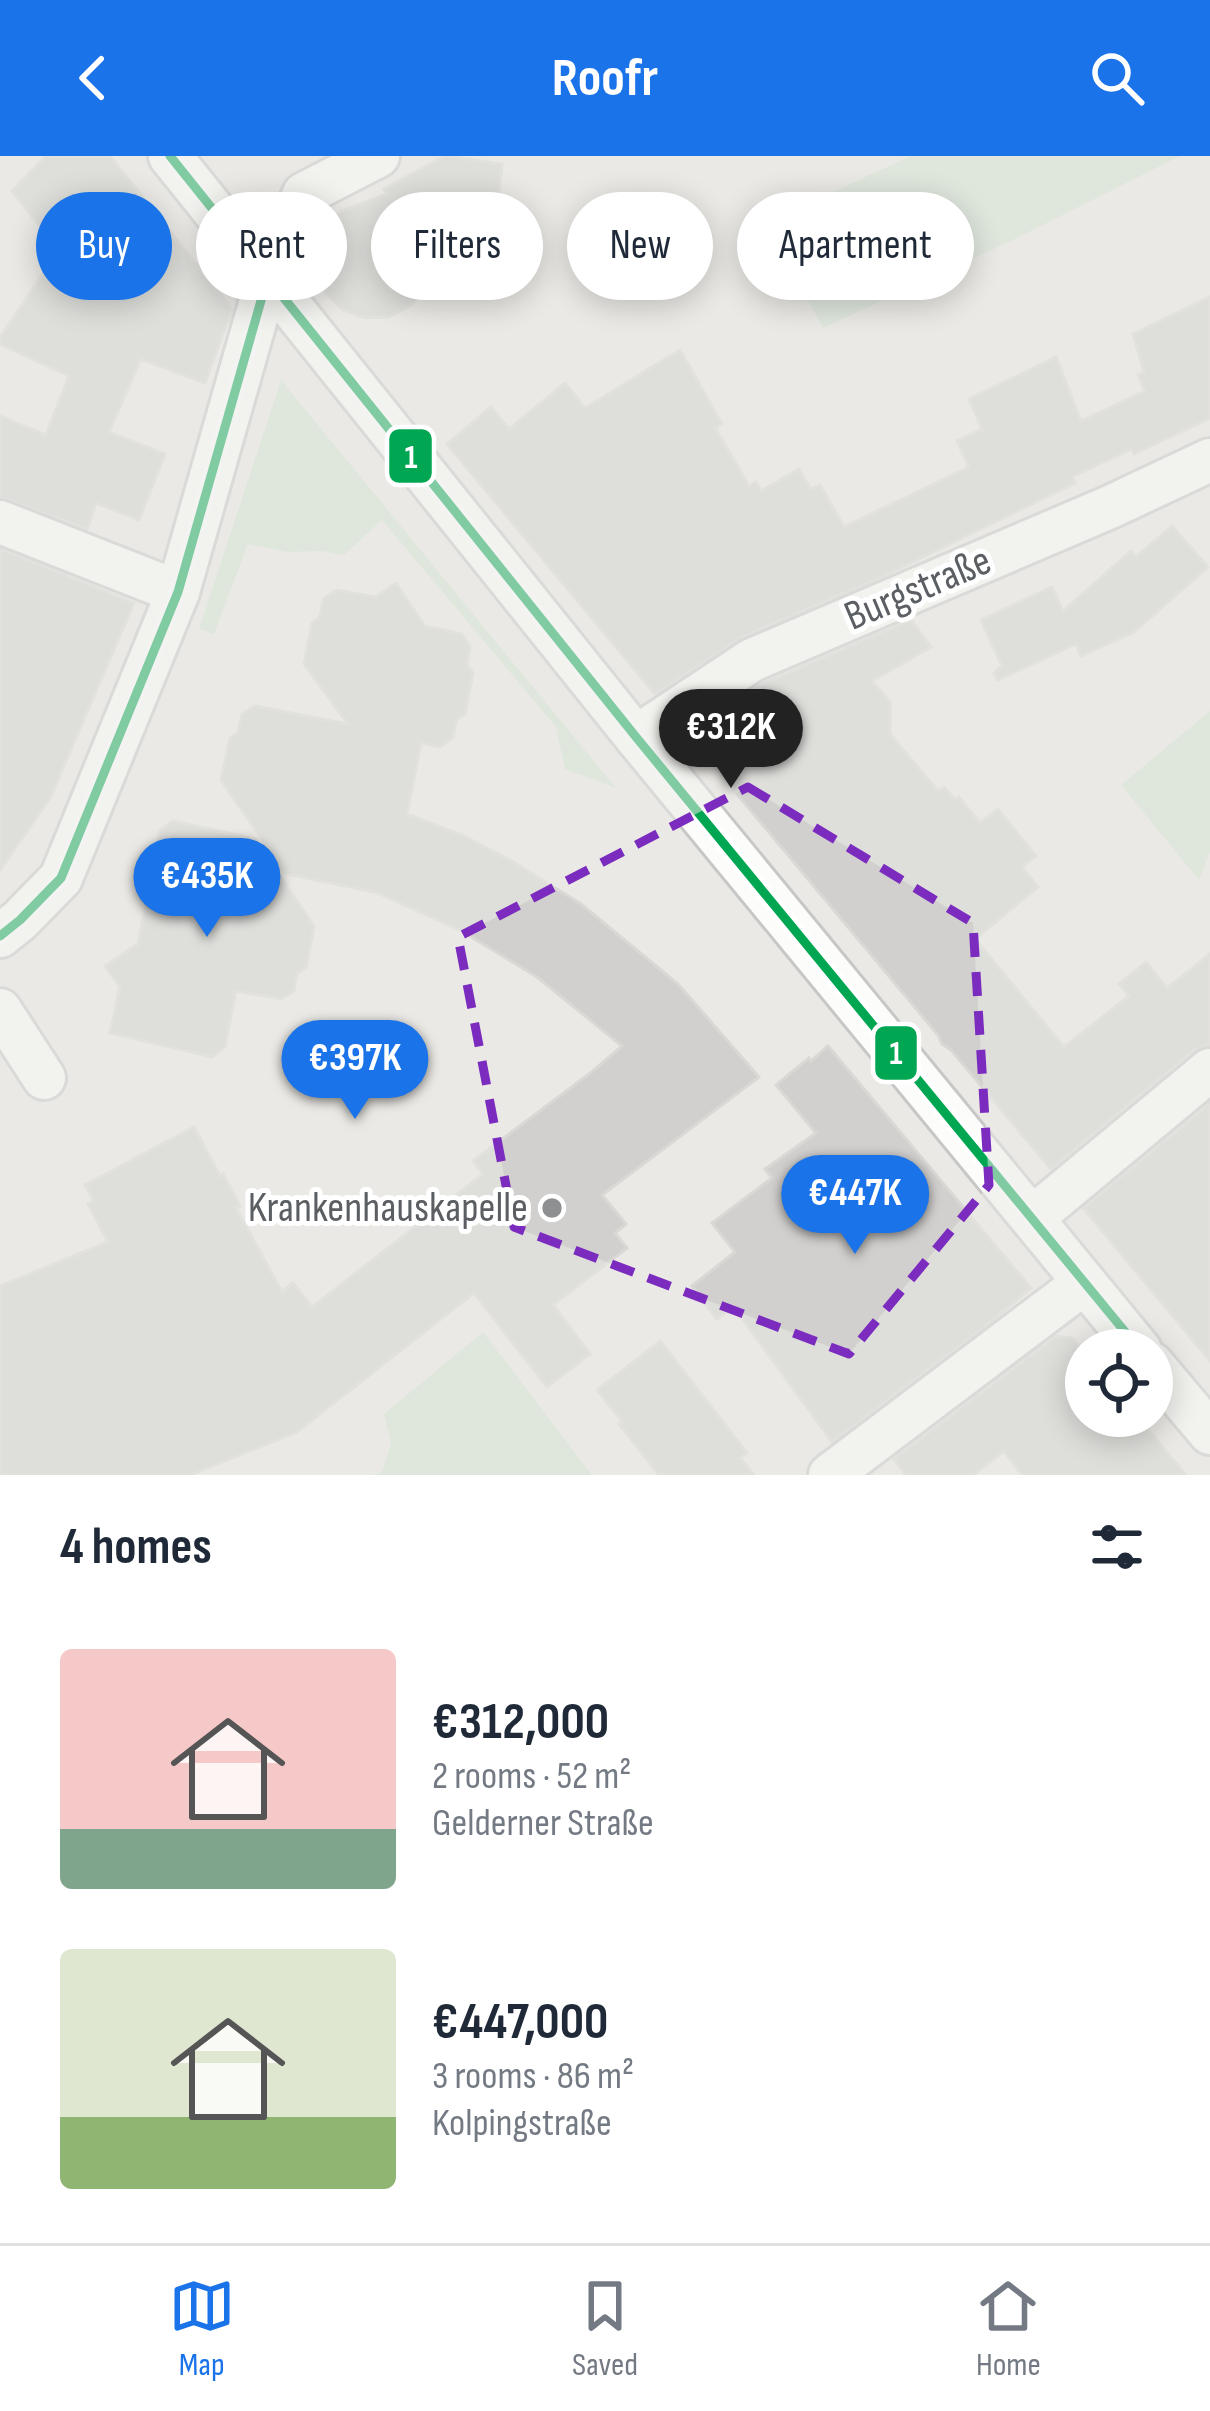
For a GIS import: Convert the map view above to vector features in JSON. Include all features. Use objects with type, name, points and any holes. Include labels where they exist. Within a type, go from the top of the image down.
[{"type":"street","points":[[170,156],[199,192]]},
{"type":"street","points":[[308,192],[378,156]]},
{"type":"street","points":[[0,936],[61,878],[178,592],[261,300]]},
{"type":"street","points":[[287,300],[636,737],[1122,1329]]},
{"type":"street","name":"Burgstraße","points":[[636,737],[752,660],[1210,460]]},
{"type":"street","points":[[0,522],[178,592]]},
{"type":"street","points":[[0,1010],[44,1078]]},
{"type":"street","points":[[1032,1218],[1210,1070]]},
{"type":"street","points":[[830,1475],[1084,1283]]},
{"type":"street","points":[[1173,1389],[1210,1433]]},
{"type":"highlighted area","points":[[748,787],[973,923],[989,1185],[849,1354],[514,1227],[458,937]]},
{"type":"green space","points":[[911,156],[1180,156],[974,258],[974,192],[833,192]]},
{"type":"green space","points":[[808,300],[884,300],[823,328]]},
{"type":"green space","points":[[281,380],[616,788],[565,769],[556,727],[382,520],[344,555],[248,544],[214,634],[199,629]]},
{"type":"green space","points":[[1210,711],[1210,852],[1199,880],[1121,785]]},
{"type":"green space","points":[[483,1332],[592,1475],[374,1475],[382,1472],[391,1444],[384,1414]]},
{"type":"building","points":[[46,156],[110,156],[139,192],[36,192],[36,221],[12,191]]},
{"type":"building","points":[[445,156],[502,164],[499,192],[384,189]]},
{"type":"building","points":[[371,200],[371,300],[415,300],[389,317],[365,318],[343,310],[332,300],[347,300],[347,209]]},
{"type":"building","points":[[172,234],[196,264],[196,300],[225,300],[232,309],[205,383],[141,359],[109,432],[165,454],[139,520],[96,503],[87,529],[0,497],[0,416],[46,435],[69,376],[0,344],[36,284],[36,300],[172,300]]},
{"type":"building","points":[[1210,297],[1210,418],[1072,477],[1075,483],[880,578],[742,637],[655,694],[447,444],[491,407],[509,429],[565,383],[585,408],[680,350],[722,424],[715,428],[749,486],[756,482],[761,491],[799,469],[811,489],[820,485],[844,527],[969,467],[957,441],[982,429],[969,399],[1056,357],[1081,421],[1145,391],[1133,334]]},
{"type":"building","points":[[1172,526],[1208,567],[1134,632],[1081,656],[1076,644],[998,680],[994,673],[1002,666],[981,620],[1052,587],[1063,611],[1131,551],[1136,557]]},
{"type":"building","points":[[0,549],[134,603],[50,798],[0,870]]},
{"type":"building","points":[[396,583],[425,626],[462,634],[470,647],[467,665],[473,673],[465,714],[456,720],[453,738],[440,747],[421,743],[407,814],[462,835],[581,904],[678,984],[759,1077],[602,1195],[626,1224],[615,1233],[627,1248],[553,1305],[590,1354],[547,1387],[474,1293],[297,1432],[190,1475],[0,1475],[0,1286],[108,1242],[88,1204],[94,1201],[85,1185],[194,1127],[282,1292],[293,1283],[312,1307],[483,1174],[473,1161],[622,1046],[537,977],[460,930],[375,892],[286,874],[221,780],[230,738],[238,732],[242,714],[255,706],[348,724],[304,664],[312,623],[320,617],[323,599],[337,590],[375,597]]},
{"type":"building","points":[[911,620],[931,647],[872,681],[890,702],[890,734],[938,791],[944,787],[955,800],[959,797],[980,823],[998,809],[1036,856],[1022,867],[1038,887],[975,939],[1064,1047],[1129,996],[1119,984],[1146,962],[1167,988],[1210,954],[1210,1045],[1194,1050],[1051,1169],[687,734],[764,683]]},
{"type":"building","points":[[173,821],[255,839],[314,926],[306,968],[297,973],[294,991],[281,999],[236,991],[225,1047],[212,1057],[110,1033],[120,987],[105,966],[138,944],[148,854],[156,849],[160,830]]},
{"type":"building","points":[[828,1046],[1031,1288],[832,1442],[733,1306],[717,1319],[692,1286],[735,1252],[712,1223],[772,1178],[765,1169],[816,1133],[776,1085]]},
{"type":"building","points":[[1210,1103],[1210,1361],[1083,1208]]},
{"type":"building","points":[[1056,1336],[1065,1337],[1065,1437],[1154,1437],[1186,1475],[1022,1475],[1004,1451],[973,1475],[906,1475],[894,1459]]},
{"type":"building","points":[[660,1341],[747,1453],[740,1458],[754,1475],[659,1475],[619,1424],[622,1421],[597,1390]]},
{"type":"transit line","name":"1","points":[[170,156],[636,737],[1123,1329]]},
{"type":"transit line","name":"1","points":[[0,936],[61,878],[178,592],[261,300]]},
{"type":"place","name":"Krankenhauskapelle","points":[[552,1208]]}]
